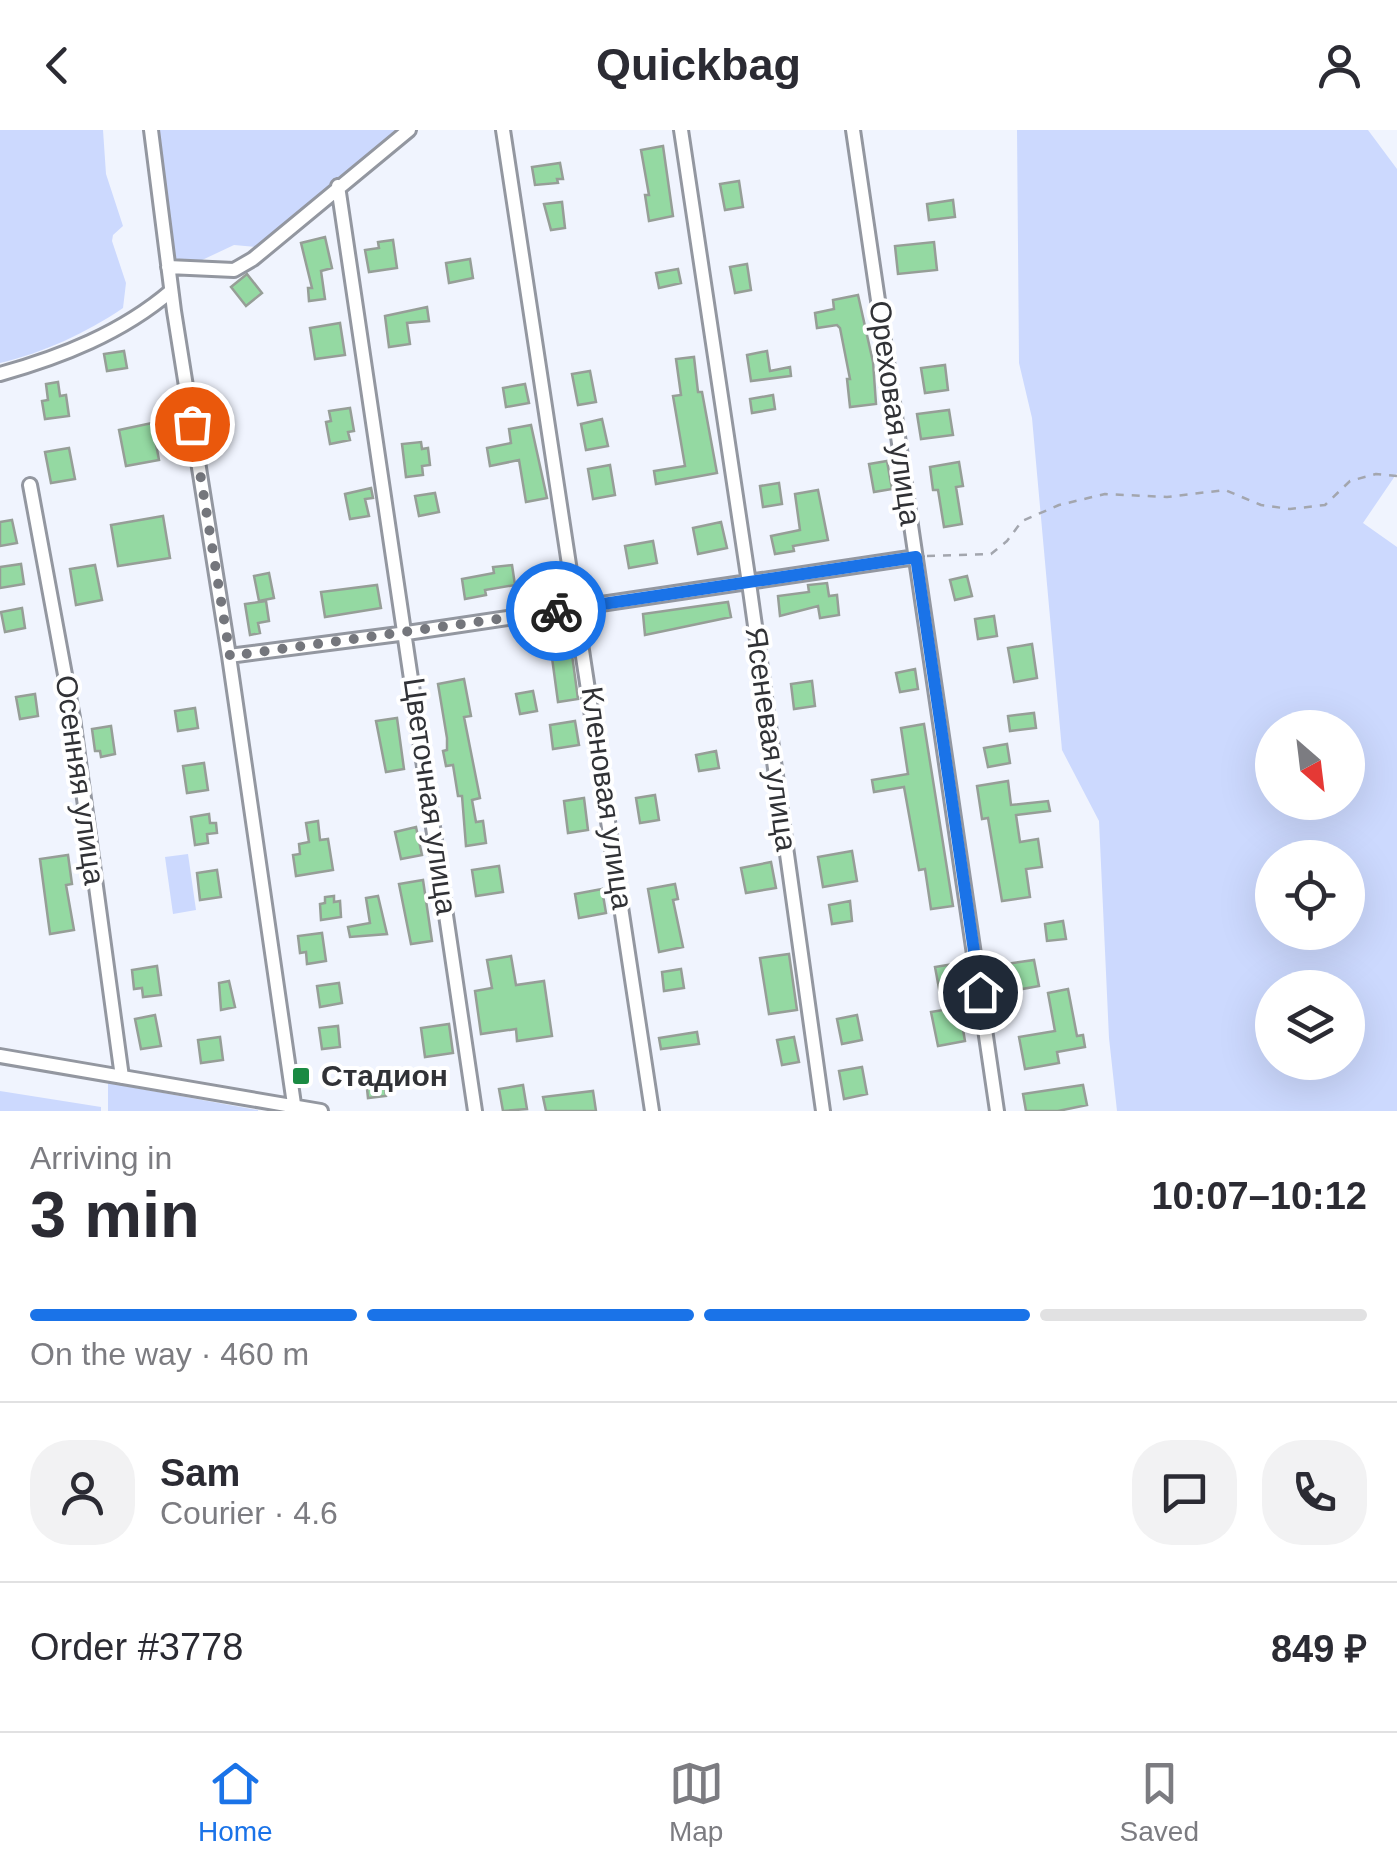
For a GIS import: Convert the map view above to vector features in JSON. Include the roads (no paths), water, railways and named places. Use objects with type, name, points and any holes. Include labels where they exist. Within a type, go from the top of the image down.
[{"type":"street","points":[[152,130],[171,292],[230,656],[295,1109]]},
{"type":"street","points":[[168,268],[234,270],[253,259],[409,130]]},
{"type":"street","name":"Кленовая улица","points":[[504,130],[652,1111]]},
{"type":"street","name":"Ясеневая улица","points":[[681,130],[823,1111]]},
{"type":"street","name":"Ореховая улица","points":[[853,130],[997,1111]]},
{"type":"street","name":"Цветочная улица","points":[[338,186],[475,1111]]},
{"type":"street","points":[[0,374],[57,356],[101,336],[171,292]]},
{"type":"street","name":"Осенняя улица","points":[[30,484],[73,718],[122,1077]]},
{"type":"street","points":[[230,656],[916,557]]},
{"type":"street","points":[[0,1056],[321,1111]]},
{"type":"place","name":"Стадион","points":[[301,1076]]}]
